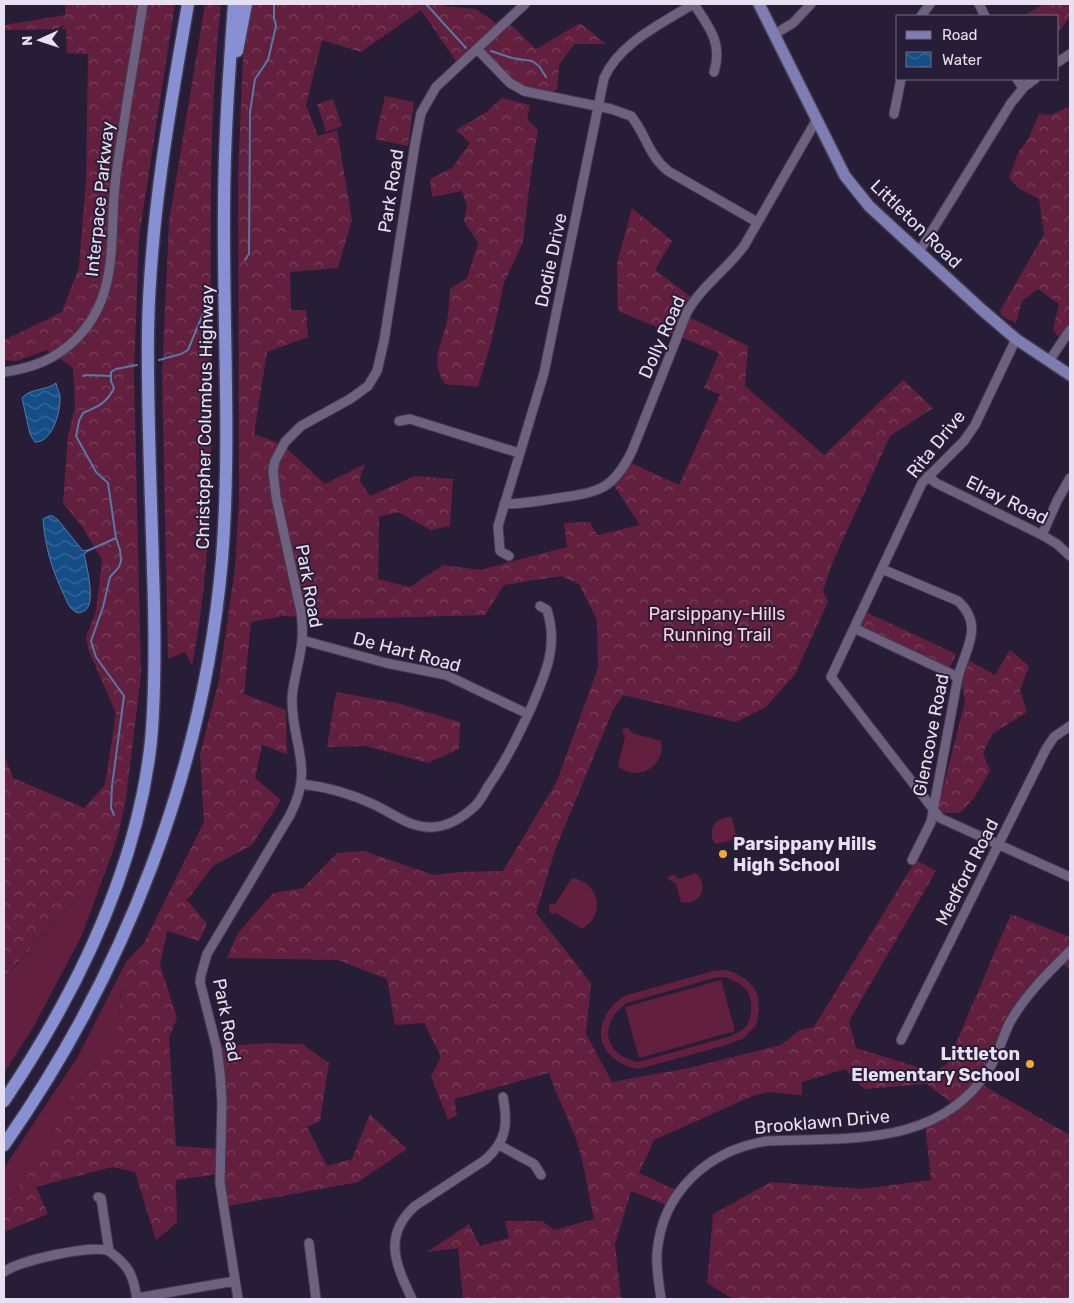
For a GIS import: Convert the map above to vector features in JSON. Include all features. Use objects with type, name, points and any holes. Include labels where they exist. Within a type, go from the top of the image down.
[{"type":"highway","points":[[171,107],[181,4]]},
{"type":"highway","points":[[4,1101],[57,1014],[100,928],[128,852],[143,789],[150,743],[155,676],[148,417],[150,284],[163,154],[188,4]]},
{"type":"highway","name":"Christopher Columbus Highway","points":[[4,1145],[66,1048],[110,967],[132,919],[166,828],[187,755],[207,668],[222,560],[226,465],[224,213],[227,105],[234,4]]},
{"type":"highway","points":[[227,105],[246,4]]},
{"type":"main road","name":"Littleton Road","points":[[759,4],[845,176],[856,192],[918,252],[1016,339],[1070,375]]},
{"type":"street","name":"Interpace Parkway","points":[[4,372],[36,365],[60,353],[91,323],[104,295],[110,263],[116,179],[142,4]]},
{"type":"street","name":"Park Road","points":[[238,1299],[220,1183],[222,1102],[220,1073],[216,1043],[203,996],[201,975],[207,954],[290,815],[302,784],[303,772],[292,700],[302,640],[301,612],[276,497],[275,461],[285,442],[301,426],[362,392],[372,381],[384,341],[421,114],[436,88],[525,4]]},
{"type":"street","points":[[694,4],[717,43],[717,64],[714,72]]},
{"type":"street","name":"Dodie Drive","points":[[509,556],[500,551],[498,526],[544,373],[602,86],[608,69],[624,49],[694,4]]},
{"type":"street","points":[[775,34],[793,23],[811,4]]},
{"type":"street","points":[[922,15],[930,4]]},
{"type":"street","points":[[477,49],[510,83],[524,91],[622,112],[631,116],[649,149],[668,171],[757,222]]},
{"type":"street","points":[[1059,61],[1070,54]]},
{"type":"street","points":[[894,114],[901,80]]},
{"type":"street","points":[[1018,80],[1023,88]]},
{"type":"street","points":[[918,252],[1011,103],[1023,88],[1034,80]]},
{"type":"street","name":"Dolly Road","points":[[504,504],[536,502],[594,492],[612,481],[624,467],[692,302],[737,256],[817,119]]},
{"type":"street","points":[[1049,361],[1070,330]]},
{"type":"street","name":"Rita Drive","points":[[933,810],[831,677],[922,483],[964,441],[975,425],[1016,339]]},
{"type":"street","points":[[399,421],[410,419],[519,453]]},
{"type":"street","name":"Elray Road","points":[[928,476],[936,483],[1042,535],[1057,544],[1070,556]]},
{"type":"street","points":[[1042,535],[1057,501],[1070,478]]},
{"type":"street","name":"Glencove Road","points":[[882,569],[958,601],[965,608],[973,628],[971,641],[958,677],[933,810],[940,818],[1070,876]]},
{"type":"street","points":[[302,784],[322,787],[373,804],[416,826],[434,827],[452,823],[479,802],[504,763],[518,738],[546,672],[552,642],[552,629],[547,610],[540,606]]},
{"type":"street","points":[[854,628],[958,677]]},
{"type":"street","name":"De Hart Road","points":[[302,640],[386,663],[446,675],[528,714]]},
{"type":"street","name":"Medford Road","points":[[901,1040],[1051,742],[1054,737],[1070,726]]},
{"type":"street","points":[[912,860],[931,822],[933,810]]},
{"type":"street","name":"Brooklawn Drive","points":[[661,1299],[657,1254],[663,1227],[677,1195],[698,1171],[724,1153],[750,1144],[768,1141],[889,1134],[917,1127],[938,1117],[953,1108],[979,1084],[996,1057],[1017,1011],[1042,980],[1070,951]]},
{"type":"street","points":[[412,1299],[396,1260],[395,1241],[402,1220],[415,1206],[485,1160],[499,1145],[503,1139],[506,1120],[503,1097]]},
{"type":"street","points":[[499,1145],[534,1164],[541,1175]]},
{"type":"street","points":[[98,1197],[101,1198],[109,1250]]},
{"type":"street","points":[[309,1243],[316,1299]]},
{"type":"street","points":[[4,1272],[18,1264],[61,1254],[104,1249],[109,1250],[130,1271],[137,1299],[235,1281]]},
{"type":"green space","points":[[65,4],[175,4],[139,237],[134,374],[141,675],[126,799],[118,835],[91,884],[10,971],[4,983],[4,754],[13,778],[84,808],[105,785],[116,713],[89,651],[86,637],[96,611],[102,560],[83,528],[63,503],[68,436],[75,407],[73,368],[47,350],[16,361],[4,360],[4,340],[62,312],[79,267],[86,181],[88,54],[67,53],[66,29],[4,30],[4,25],[65,15]]},
{"type":"green space","points":[[205,4],[221,4],[212,137],[211,474],[204,589],[192,665],[185,652],[168,659],[162,374],[169,221]]},
{"type":"green space","name":"Parsippany-Hills Running Trail","points":[[250,4],[445,4],[445,6],[476,9],[500,26],[506,20],[536,49],[580,23],[606,44],[574,44],[559,65],[557,90],[540,94],[509,82],[478,48],[458,64],[421,10],[361,52],[322,40],[306,105],[318,136],[337,130],[352,220],[338,268],[290,272],[291,310],[306,310],[308,337],[267,352],[254,434],[283,445],[325,484],[365,464],[359,480],[370,496],[415,476],[453,479],[450,526],[431,530],[398,512],[379,517],[378,579],[410,587],[443,565],[480,570],[567,547],[564,523],[590,522],[597,535],[640,525],[611,481],[627,461],[679,485],[720,394],[704,388],[719,353],[618,311],[617,263],[632,208],[672,241],[655,270],[694,299],[685,315],[748,346],[745,386],[824,455],[903,380],[933,408],[890,436],[832,564],[823,591],[828,602],[795,674],[766,707],[736,722],[623,695],[613,710],[555,850],[536,913],[591,983],[586,1034],[612,1082],[689,1068],[781,1045],[800,1030],[814,1027],[916,860],[936,871],[849,1021],[856,1048],[934,1072],[947,1064],[1011,914],[1070,937],[1070,970],[1061,962],[1024,999],[979,1083],[1070,1135],[1070,1299],[733,1299],[707,1283],[713,1214],[771,1182],[862,1189],[931,1180],[925,1123],[954,1105],[927,1084],[864,1089],[845,1069],[802,1082],[802,1095],[768,1092],[750,1097],[654,1140],[639,1173],[680,1192],[671,1207],[631,1191],[615,1244],[621,1299],[463,1299],[458,1248],[427,1252],[469,1224],[480,1246],[509,1238],[505,1221],[542,1221],[554,1230],[594,1219],[577,1142],[549,1073],[454,1099],[457,1115],[448,1120],[431,1076],[441,1057],[424,1023],[395,1025],[387,979],[338,960],[227,958],[238,933],[273,893],[303,888],[337,853],[364,851],[434,875],[458,872],[503,871],[557,781],[598,668],[597,620],[579,584],[561,576],[504,585],[485,615],[340,619],[284,616],[251,622],[244,694],[286,710],[287,754],[262,745],[255,778],[281,800],[252,845],[213,866],[187,900],[207,924],[199,941],[167,931],[160,965],[177,1018],[169,1038],[176,1146],[220,1149],[217,1047],[265,1043],[302,1044],[329,1063],[320,1121],[307,1127],[327,1166],[352,1159],[370,1114],[407,1149],[358,1182],[223,1207],[220,1174],[176,1180],[177,1222],[156,1240],[135,1172],[112,1167],[36,1187],[48,1214],[4,1232],[4,1204],[42,1158],[70,1096],[117,1035],[123,968],[126,962],[144,943],[204,822],[200,754],[219,680],[235,567],[239,498],[238,177],[243,57]]},
{"type":"green space","points":[[1044,4],[1070,4],[1070,17],[1059,31],[1059,15],[1025,15]]},
{"type":"green space","points":[[385,96],[414,102],[408,146],[375,139]]},
{"type":"green space","points":[[502,98],[530,105],[527,119],[538,130],[523,242],[504,283],[491,342],[478,387],[445,384],[440,376],[437,361],[447,321],[450,289],[467,278],[478,243],[464,221],[467,206],[462,191],[432,197],[430,179],[452,168],[470,143],[456,130],[485,113]]},
{"type":"green space","points":[[333,99],[342,126],[326,132],[317,104]]},
{"type":"green space","points":[[1070,106],[1070,323],[1059,338],[1053,329],[1059,304],[1038,289],[1022,301],[1016,323],[1002,316],[1000,311],[1044,234],[1039,199],[1018,188],[1009,178],[1018,153],[1029,138],[1039,114],[1051,115]]},
{"type":"green space","points":[[866,612],[956,654],[949,669],[859,627]]},
{"type":"green space","points":[[1010,650],[1029,666],[1020,690],[1027,712],[992,734],[983,753],[990,771],[974,798],[960,813],[937,813],[965,701],[961,680],[968,660],[995,675]]},
{"type":"green space","points":[[336,692],[397,703],[460,722],[459,749],[428,763],[366,746],[327,747]]},
{"type":"green space","points":[[627,727],[632,733],[661,741],[659,758],[649,769],[642,772],[626,771],[618,766],[625,737],[622,730]]},
{"type":"green space","points":[[732,818],[736,835],[742,838],[741,842],[736,843],[733,840],[715,844],[712,834],[713,826],[719,820]]},
{"type":"green space","points":[[118,835],[82,935],[34,1026],[4,1073],[4,983],[10,972],[91,884]]},
{"type":"green space","points":[[696,873],[702,884],[701,894],[693,901],[681,902],[676,884],[668,879],[669,876],[674,875],[679,879]]},
{"type":"green space","points":[[572,878],[589,886],[594,892],[596,900],[597,908],[594,916],[590,923],[582,929],[556,913],[549,912],[550,904],[555,904]]},
{"type":"green space","points":[[123,968],[117,1035],[70,1096],[42,1158],[4,1204],[4,1168],[77,1058]]},
{"type":"green space","points":[[725,970],[735,973],[753,986],[758,996],[759,1010],[756,1025],[744,1038],[727,1045],[638,1069],[624,1064],[605,1049],[601,1039],[601,1028],[605,1017],[624,996],[713,971]],"holes":[[[725,977],[738,983],[750,997],[750,1019],[739,1032],[722,1039],[638,1062],[617,1053],[611,1046],[608,1037],[612,1020],[627,1003],[714,978]]]},
{"type":"green space","points":[[721,980],[735,1031],[639,1058],[625,1007]]},
{"type":"water","points":[[56,383],[60,397],[57,418],[51,432],[41,441],[35,442],[30,434],[22,398],[29,393]]},
{"type":"water","points":[[53,516],[58,520],[83,551],[87,550],[84,554],[89,581],[90,602],[85,610],[78,613],[69,606],[47,549],[43,519]]},
{"type":"waterway","points":[[245,260],[249,254],[250,112],[255,79],[268,60],[276,26],[274,4]]},
{"type":"waterway","points":[[426,4],[466,48]]},
{"type":"waterway","points":[[491,51],[512,58],[532,61],[539,66],[546,77]]},
{"type":"waterway","points":[[159,360],[188,350],[207,304]]},
{"type":"waterway","points":[[114,815],[111,808],[112,786],[124,696],[96,657],[91,641],[103,607],[110,577],[119,567],[121,561],[120,550],[116,538],[108,483],[96,472],[76,436],[83,413],[101,404],[114,388],[111,381],[111,372],[116,369],[137,365]]},
{"type":"waterway","points":[[83,376],[110,376]]},
{"type":"waterway","points":[[87,551],[116,538]]},
{"type":"place","name":"Parsippany Hills High School","points":[[723,854]]},
{"type":"place","name":"Littleton Elementary School","points":[[1030,1064]]}]
